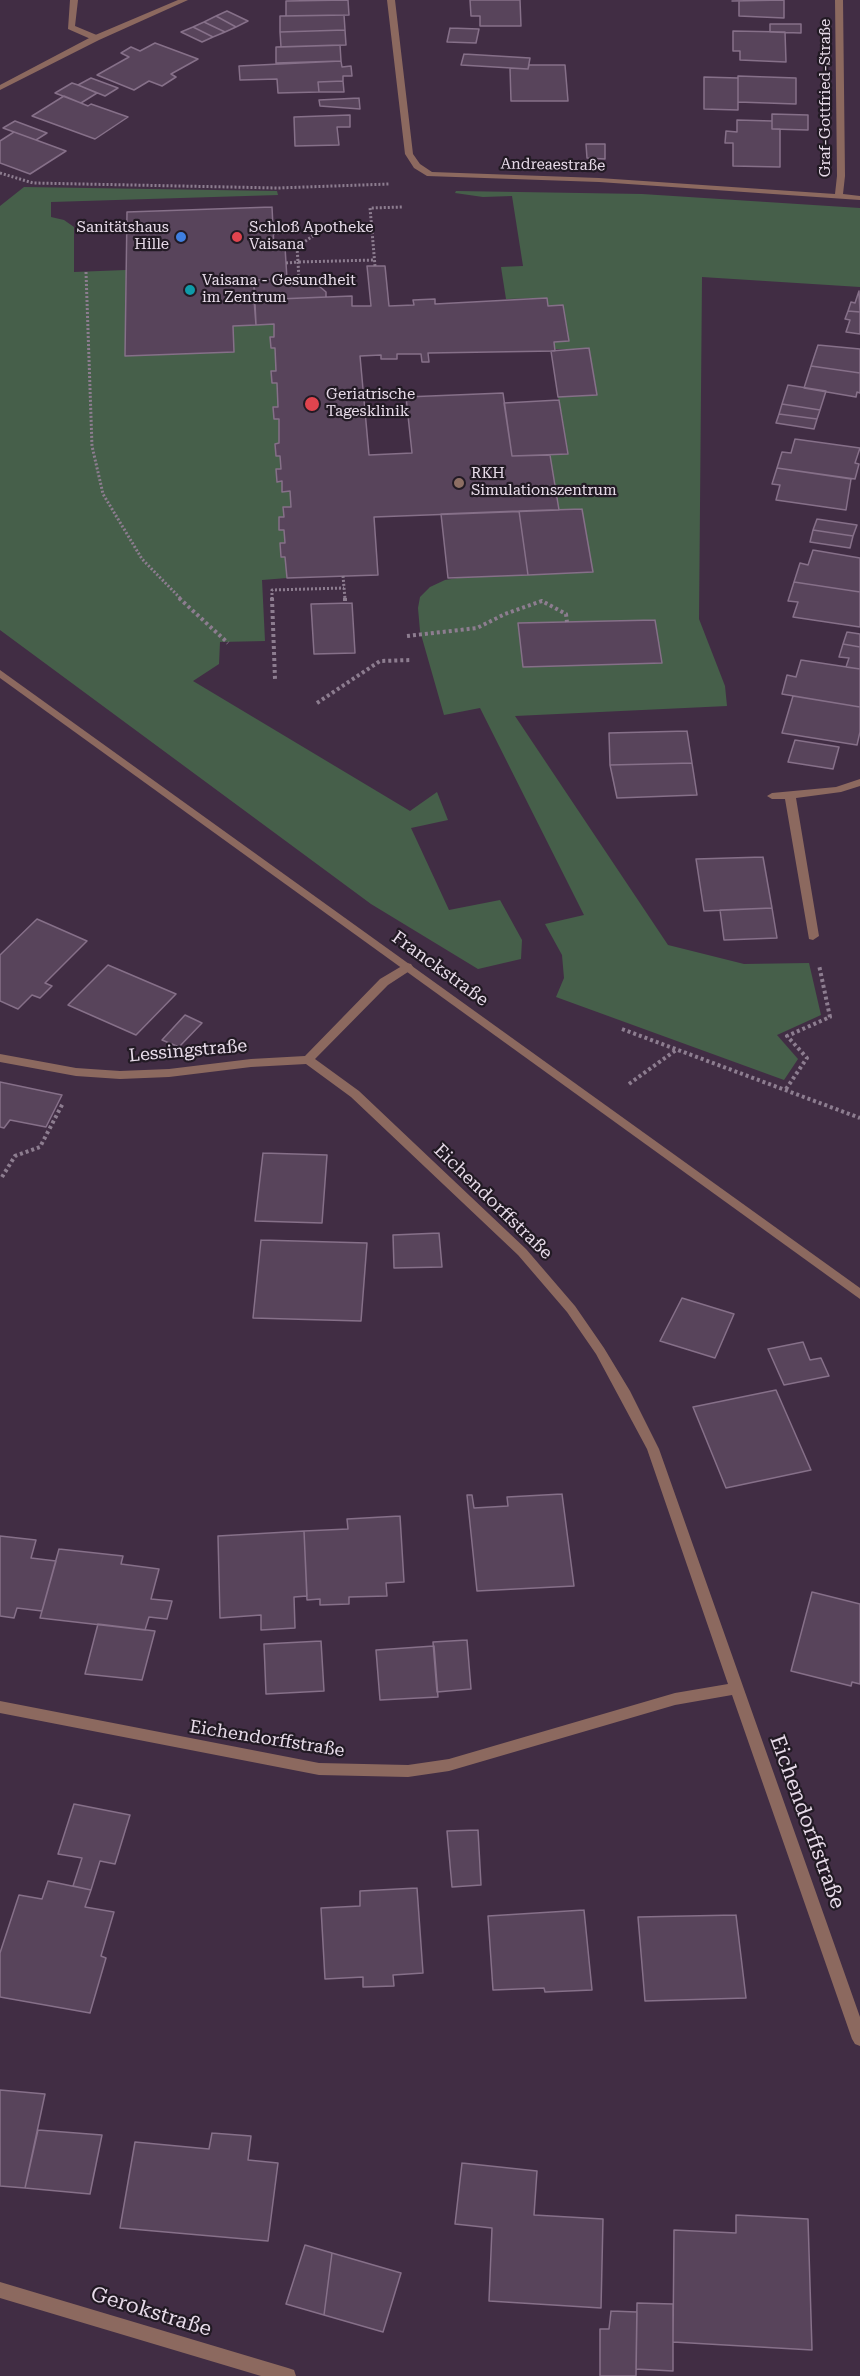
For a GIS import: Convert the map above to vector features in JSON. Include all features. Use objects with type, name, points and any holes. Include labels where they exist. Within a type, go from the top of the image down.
[{"type":"street","points":[[74,0],[71,27],[96,38]]},
{"type":"street","points":[[0,88],[96,38],[184,0]]},
{"type":"street","name":"Andreaestraße","points":[[391,0],[409,154],[417,166],[430,174],[599,180],[860,198]]},
{"type":"street","name":"Graf-Gottfried-Straße","points":[[839,0],[841,176],[839,196]]},
{"type":"street","name":"Franckstraße","points":[[0,673],[860,1294]]},
{"type":"street","points":[[772,796],[837,790],[860,782]]},
{"type":"street","points":[[790,795],[813,936]]},
{"type":"street","points":[[308,1060],[384,982],[406,967]]},
{"type":"street","name":"Lessingstraße","points":[[0,1058],[75,1072],[169,1074],[250,1063],[308,1060]]},
{"type":"street","name":"Eichendorffstraße","points":[[308,1060],[355,1094],[522,1252],[571,1309],[600,1351],[653,1449],[860,2039]]},
{"type":"street","name":"Eichendorffstraße","points":[[0,1707],[319,1769],[408,1771],[449,1765],[675,1700],[736,1688]]},
{"type":"street","name":"Gerokstraße","points":[[0,2290],[288,2376]]},
{"type":"path","points":[[0,173],[33,183],[278,188],[390,184]]},
{"type":"path","points":[[375,266],[370,208],[403,207]]},
{"type":"path","points":[[299,280],[297,247],[320,231]]},
{"type":"path","points":[[273,233],[290,232]]},
{"type":"path","points":[[286,263],[375,260]]},
{"type":"path","points":[[86,272],[92,446],[103,494],[142,558],[182,601],[228,643]]},
{"type":"path","points":[[343,576],[345,603]]},
{"type":"path","points":[[275,679],[272,590],[344,588]]},
{"type":"path","points":[[407,636],[477,628],[505,614],[542,601],[566,615],[567,622]]},
{"type":"path","points":[[317,703],[380,661],[411,660]]},
{"type":"path","points":[[786,1089],[807,1058],[787,1036],[830,1017],[813,936]]},
{"type":"path","points":[[622,1029],[860,1118]]},
{"type":"path","points":[[645,1073],[677,1050]]},
{"type":"path","points":[[2,1177],[15,1156],[35,1151],[39,1147],[73,1085],[75,1072]]},
{"type":"green space","points":[[24,187],[277,191],[278,195],[51,202],[51,217],[64,220],[74,227],[74,272],[126,270],[233,326],[274,324],[274,337],[270,337],[271,348],[275,348],[278,407],[274,407],[274,419],[279,419],[279,443],[275,444],[276,456],[280,456],[281,469],[276,469],[277,482],[282,481],[282,492],[290,491],[291,507],[283,507],[284,517],[279,517],[279,530],[284,530],[285,543],[280,544],[280,557],[285,557],[287,578],[262,580],[265,641],[220,642],[219,664],[193,681],[410,811],[437,792],[448,820],[411,828],[449,910],[500,900],[522,940],[521,959],[478,969],[371,904],[0,630],[0,206]]},
{"type":"green space","points":[[456,191],[642,194],[860,208],[860,287],[702,277],[699,619],[725,686],[727,706],[515,716],[668,945],[744,964],[809,963],[821,1015],[777,1035],[798,1059],[784,1080],[556,997],[564,978],[562,955],[545,924],[584,915],[480,708],[444,715],[420,631],[418,608],[420,597],[430,587],[445,580],[464,577],[593,572],[582,509],[559,510],[550,455],[568,454],[558,397],[589,349],[555,349],[554,342],[569,341],[563,305],[548,306],[546,298],[506,299],[501,267],[523,266],[512,196],[483,197],[455,193]]},
{"type":"building","points":[[348,0],[349,15],[286,16],[286,1]]},
{"type":"building","points":[[470,0],[520,0],[521,26],[480,26],[480,16],[471,16]]},
{"type":"building","points":[[784,0],[784,18],[739,16],[739,1],[732,1]]},
{"type":"building","points":[[227,11],[248,21],[236,27],[216,16]]},
{"type":"building","points":[[344,15],[345,30],[280,32],[280,16]]},
{"type":"building","points":[[216,16],[236,27],[225,32],[204,22]]},
{"type":"building","points":[[204,22],[225,32],[213,37],[193,27]]},
{"type":"building","points":[[770,24],[801,24],[801,33],[770,32]]},
{"type":"building","points":[[193,27],[213,37],[202,42],[181,32]]},
{"type":"building","points":[[450,28],[479,29],[476,43],[447,42]]},
{"type":"building","points":[[345,30],[346,45],[281,47],[280,32]]},
{"type":"building","points":[[733,31],[785,32],[786,62],[740,60],[740,51],[733,51]]},
{"type":"building","points":[[155,43],[198,59],[171,74],[176,77],[162,86],[149,81],[134,90],[97,75],[129,57],[121,53],[131,47],[140,51]]},
{"type":"building","points":[[340,45],[341,61],[276,63],[276,47]]},
{"type":"building","points":[[464,54],[530,58],[528,69],[461,65]]},
{"type":"building","points":[[341,61],[342,67],[351,66],[352,76],[343,76],[343,81],[318,82],[319,92],[278,93],[277,79],[240,80],[239,66]]},
{"type":"building","points":[[529,65],[565,65],[568,101],[511,101],[510,68],[528,69]]},
{"type":"building","points":[[738,76],[796,78],[796,104],[738,102]]},
{"type":"building","points":[[704,77],[738,78],[738,110],[704,109]]},
{"type":"building","points":[[91,78],[118,88],[105,96],[78,85]]},
{"type":"building","points":[[343,81],[344,92],[319,92],[318,82]]},
{"type":"building","points":[[72,83],[97,93],[81,103],[55,93]]},
{"type":"building","points":[[64,96],[88,106],[91,104],[128,117],[95,139],[32,116]]},
{"type":"building","points":[[359,98],[360,109],[320,106],[319,100]]},
{"type":"building","points":[[772,114],[808,115],[808,130],[772,129]]},
{"type":"building","points":[[350,115],[350,127],[337,127],[339,145],[295,146],[294,117]]},
{"type":"building","points":[[737,120],[772,121],[772,129],[780,129],[780,167],[733,166],[733,143],[725,143],[726,131],[737,132]]},
{"type":"building","points":[[15,121],[47,133],[36,140],[3,128]]},
{"type":"building","points":[[14,132],[66,151],[30,174],[0,163],[0,141]]},
{"type":"building","points":[[586,144],[605,144],[605,159],[587,158]]},
{"type":"building","name":"Vaisana - Gesundheit im Zentrum","points":[[272,207],[274,248],[285,247],[287,279],[254,280],[256,325],[233,326],[234,352],[125,356],[127,212]]},
{"type":"building","points":[[367,266],[385,266],[389,306],[414,305],[413,300],[435,299],[435,304],[547,298],[548,306],[563,305],[569,341],[554,342],[555,351],[428,353],[429,362],[422,362],[421,354],[397,354],[397,359],[381,359],[381,355],[360,356],[369,455],[412,453],[406,397],[503,393],[512,456],[550,455],[559,510],[374,517],[378,575],[287,578],[285,557],[281,557],[280,543],[285,543],[284,530],[279,530],[279,517],[284,517],[283,507],[291,507],[290,491],[282,492],[282,481],[277,482],[276,469],[281,469],[280,456],[276,456],[275,444],[279,443],[279,419],[274,419],[273,407],[278,407],[277,383],[272,383],[271,371],[276,371],[275,348],[271,348],[270,337],[274,337],[274,324],[256,325],[254,300],[352,296],[352,306],[371,306]]},
{"type":"building","points":[[287,279],[318,285],[326,292],[326,297],[254,300],[254,280]]},
{"type":"building","points":[[859,291],[860,312],[848,311],[851,302],[855,303]]},
{"type":"building","points":[[848,311],[860,312],[860,334],[846,332],[850,320],[845,319]]},
{"type":"building","points":[[818,345],[860,349],[860,373],[811,366]]},
{"type":"building","points":[[589,348],[597,395],[558,397],[551,351]]},
{"type":"building","points":[[811,366],[860,373],[860,393],[857,392],[856,397],[804,388]]},
{"type":"building","points":[[788,385],[826,391],[820,410],[782,404]]},
{"type":"building","points":[[559,400],[568,454],[512,456],[504,403]]},
{"type":"building","points":[[782,404],[820,410],[817,419],[779,414]]},
{"type":"building","points":[[779,414],[817,419],[814,429],[776,423]]},
{"type":"building","points":[[795,439],[860,448],[855,463],[859,464],[855,479],[777,468],[782,452],[791,453]]},
{"type":"building","points":[[777,468],[851,479],[846,510],[776,500],[780,485],[772,484]]},
{"type":"building","points":[[582,509],[593,572],[528,575],[519,511]]},
{"type":"building","points":[[519,511],[528,575],[448,578],[441,514]]},
{"type":"building","points":[[817,519],[857,525],[853,536],[813,530]]},
{"type":"building","points":[[813,530],[853,536],[850,548],[810,542]]},
{"type":"building","points":[[813,550],[860,558],[860,592],[794,582],[800,563],[808,565]]},
{"type":"building","points":[[794,582],[860,592],[860,627],[793,617],[798,602],[788,601]]},
{"type":"building","points":[[352,603],[355,653],[314,654],[311,604]]},
{"type":"building","points":[[655,620],[662,663],[523,667],[518,623]]},
{"type":"building","points":[[847,632],[860,634],[860,647],[843,644]]},
{"type":"building","points":[[843,644],[860,647],[860,669],[846,667],[849,658],[839,657]]},
{"type":"building","points":[[801,660],[860,669],[860,707],[782,694],[787,675],[796,677]]},
{"type":"building","points":[[793,696],[860,707],[860,732],[857,745],[782,733]]},
{"type":"building","points":[[687,731],[692,763],[610,765],[609,733]]},
{"type":"building","points":[[795,740],[839,747],[833,769],[788,762]]},
{"type":"building","points":[[692,763],[697,795],[617,798],[610,765]]},
{"type":"building","points":[[763,857],[772,908],[704,911],[696,859]]},
{"type":"building","points":[[772,908],[777,938],[724,940],[720,910]]},
{"type":"building","points":[[37,919],[87,941],[45,983],[52,986],[40,998],[32,995],[18,1009],[0,1001],[0,955]]},
{"type":"building","points":[[108,965],[176,994],[136,1035],[68,1005]]},
{"type":"building","points":[[185,1015],[202,1023],[179,1047],[162,1040]]},
{"type":"building","points":[[0,1082],[62,1095],[46,1127],[10,1120],[4,1128],[0,1127]]},
{"type":"building","points":[[263,1153],[327,1155],[322,1223],[255,1221]]},
{"type":"building","points":[[439,1233],[442,1267],[394,1268],[393,1235]]},
{"type":"building","points":[[261,1240],[367,1243],[361,1321],[253,1318]]},
{"type":"building","points":[[682,1298],[734,1314],[715,1358],[660,1341]]},
{"type":"building","points":[[803,1342],[810,1360],[821,1358],[829,1376],[784,1385],[768,1349]]},
{"type":"building","points":[[776,1390],[811,1470],[726,1488],[693,1407]]},
{"type":"building","points":[[562,1494],[574,1586],[477,1591],[467,1495],[472,1495],[474,1508],[508,1506],[507,1497]]},
{"type":"building","points":[[400,1516],[404,1582],[386,1583],[387,1596],[349,1597],[349,1604],[320,1605],[320,1599],[307,1600],[304,1531],[348,1529],[347,1519]]},
{"type":"building","points":[[304,1531],[307,1596],[294,1597],[295,1628],[261,1630],[261,1615],[220,1618],[218,1536]]},
{"type":"building","points":[[0,1536],[36,1540],[31,1558],[56,1561],[42,1611],[17,1608],[14,1618],[0,1616]]},
{"type":"building","points":[[59,1549],[123,1556],[121,1564],[159,1569],[151,1599],[172,1601],[167,1619],[149,1617],[145,1630],[40,1618]]},
{"type":"building","points":[[812,1592],[860,1604],[860,1684],[852,1682],[851,1686],[791,1671]]},
{"type":"building","points":[[98,1624],[155,1631],[142,1680],[85,1674]]},
{"type":"building","points":[[467,1640],[471,1689],[437,1692],[433,1642]]},
{"type":"building","points":[[321,1641],[324,1691],[266,1694],[264,1644]]},
{"type":"building","points":[[434,1646],[438,1697],[380,1700],[376,1650]]},
{"type":"building","points":[[74,1804],[130,1815],[115,1864],[100,1861],[91,1890],[73,1886],[82,1858],[58,1854]]},
{"type":"building","points":[[478,1830],[481,1885],[452,1887],[447,1831]]},
{"type":"building","points":[[48,1881],[91,1890],[85,1907],[114,1912],[101,1956],[106,1958],[90,2013],[0,1997],[0,1953],[19,1895],[42,1899]]},
{"type":"building","points":[[417,1888],[423,1973],[393,1975],[394,1986],[363,1987],[363,1977],[325,1979],[321,1908],[360,1906],[360,1891]]},
{"type":"building","points":[[584,1910],[592,1990],[545,1992],[544,1988],[493,1990],[488,1916]]},
{"type":"building","points":[[736,1915],[746,1998],[645,2001],[638,1917]]},
{"type":"building","points":[[0,2090],[45,2094],[25,2188],[0,2186]]},
{"type":"building","points":[[38,2130],[102,2135],[90,2194],[25,2188]]},
{"type":"building","points":[[212,2133],[251,2136],[248,2160],[278,2163],[268,2241],[120,2228],[135,2142],[209,2149]]},
{"type":"building","points":[[462,2163],[537,2171],[534,2215],[603,2219],[601,2308],[489,2301],[492,2228],[455,2224]]},
{"type":"building","points":[[736,2215],[808,2219],[812,2350],[673,2342],[674,2230],[736,2233]]},
{"type":"building","points":[[305,2245],[332,2253],[324,2315],[286,2304]]},
{"type":"building","points":[[332,2253],[401,2273],[383,2332],[324,2315]]},
{"type":"building","points":[[637,2303],[673,2304],[673,2371],[636,2369]]},
{"type":"building","points":[[611,2311],[637,2312],[636,2376],[600,2376],[600,2329],[609,2329]]},
{"type":"place","name":"Sanitätshaus Hille","points":[[181,237]]},
{"type":"place","name":"Schloß Apotheke Vaisana","points":[[237,237]]},
{"type":"place","name":"Vaisana - Gesundheit im Zentrum","points":[[190,290]]},
{"type":"place","name":"Geriatrische Tagesklinik","points":[[312,404]]},
{"type":"place","name":"RKH Simulationszentrum","points":[[459,483]]}]
